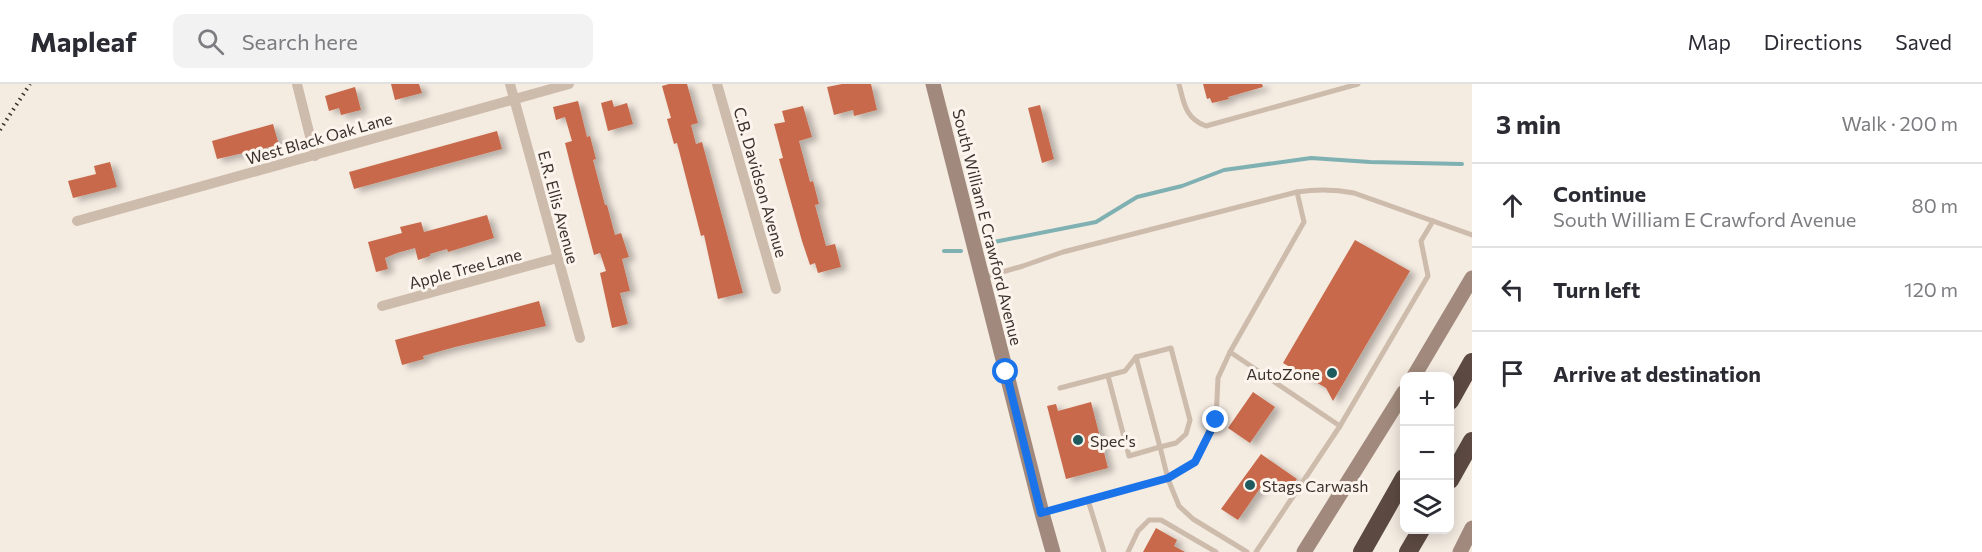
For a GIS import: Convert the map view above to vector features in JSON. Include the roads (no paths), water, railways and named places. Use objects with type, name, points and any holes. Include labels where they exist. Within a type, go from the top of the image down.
[{"type":"highway","points":[[1454,393],[1472,362]]},
{"type":"highway","points":[[1454,472],[1472,441]]},
{"type":"highway","points":[[1362,552],[1403,480]]},
{"type":"highway","points":[[1408,552],[1419,534]]},
{"type":"main road","name":"South William E Crawford Avenue","points":[[933,84],[1041,513],[1053,552]]},
{"type":"main road","points":[[1416,372],[1472,278]]},
{"type":"main road","points":[[1304,552],[1400,398]]},
{"type":"main road","points":[[1460,552],[1472,528]]},
{"type":"street","points":[[297,84],[315,156]]},
{"type":"street","name":"E.R. Ellis Avenue","points":[[510,84],[580,338]]},
{"type":"street","name":"West Black Oak Lane","points":[[77,221],[569,84]]},
{"type":"street","name":"C.B. Davidson Avenue","points":[[717,84],[776,289]]},
{"type":"street","name":"Apple Tree Lane","points":[[382,306],[557,258]]},
{"type":"lane","points":[[1179,84],[1186,111],[1195,122],[1206,126],[1358,84]]},
{"type":"lane","points":[[983,277],[1064,252],[1297,192],[1334,189],[1354,193],[1472,235]]},
{"type":"lane","points":[[1041,513],[1168,478],[1195,462],[1216,420],[1218,378],[1230,352],[1304,222],[1297,192]]},
{"type":"lane","points":[[1256,552],[1340,426],[1428,276],[1421,241],[1433,221]]},
{"type":"lane","points":[[1060,388],[1125,371],[1136,357],[1171,348],[1190,420],[1186,434],[1176,442],[1129,456],[1108,376]]},
{"type":"lane","points":[[1230,352],[1340,426]]},
{"type":"lane","points":[[1136,357],[1168,478],[1179,506],[1193,519],[1247,552]]},
{"type":"lane","points":[[1088,500],[1104,552]]},
{"type":"lane","points":[[1128,552],[1138,531],[1149,520],[1161,520],[1216,552]]},
{"type":"waterway","points":[[994,242],[1096,222],[1137,197],[1182,186],[1224,170],[1311,158],[1462,164]]},
{"type":"waterway","points":[[944,251],[961,251]]},
{"type":"railway","points":[[0,130],[30,84]]},
{"type":"place","name":"AutoZone","points":[[1332,373]]},
{"type":"place","name":"Spec's","points":[[1078,440]]},
{"type":"place","name":"Stags Carwash","points":[[1250,485]]}]
